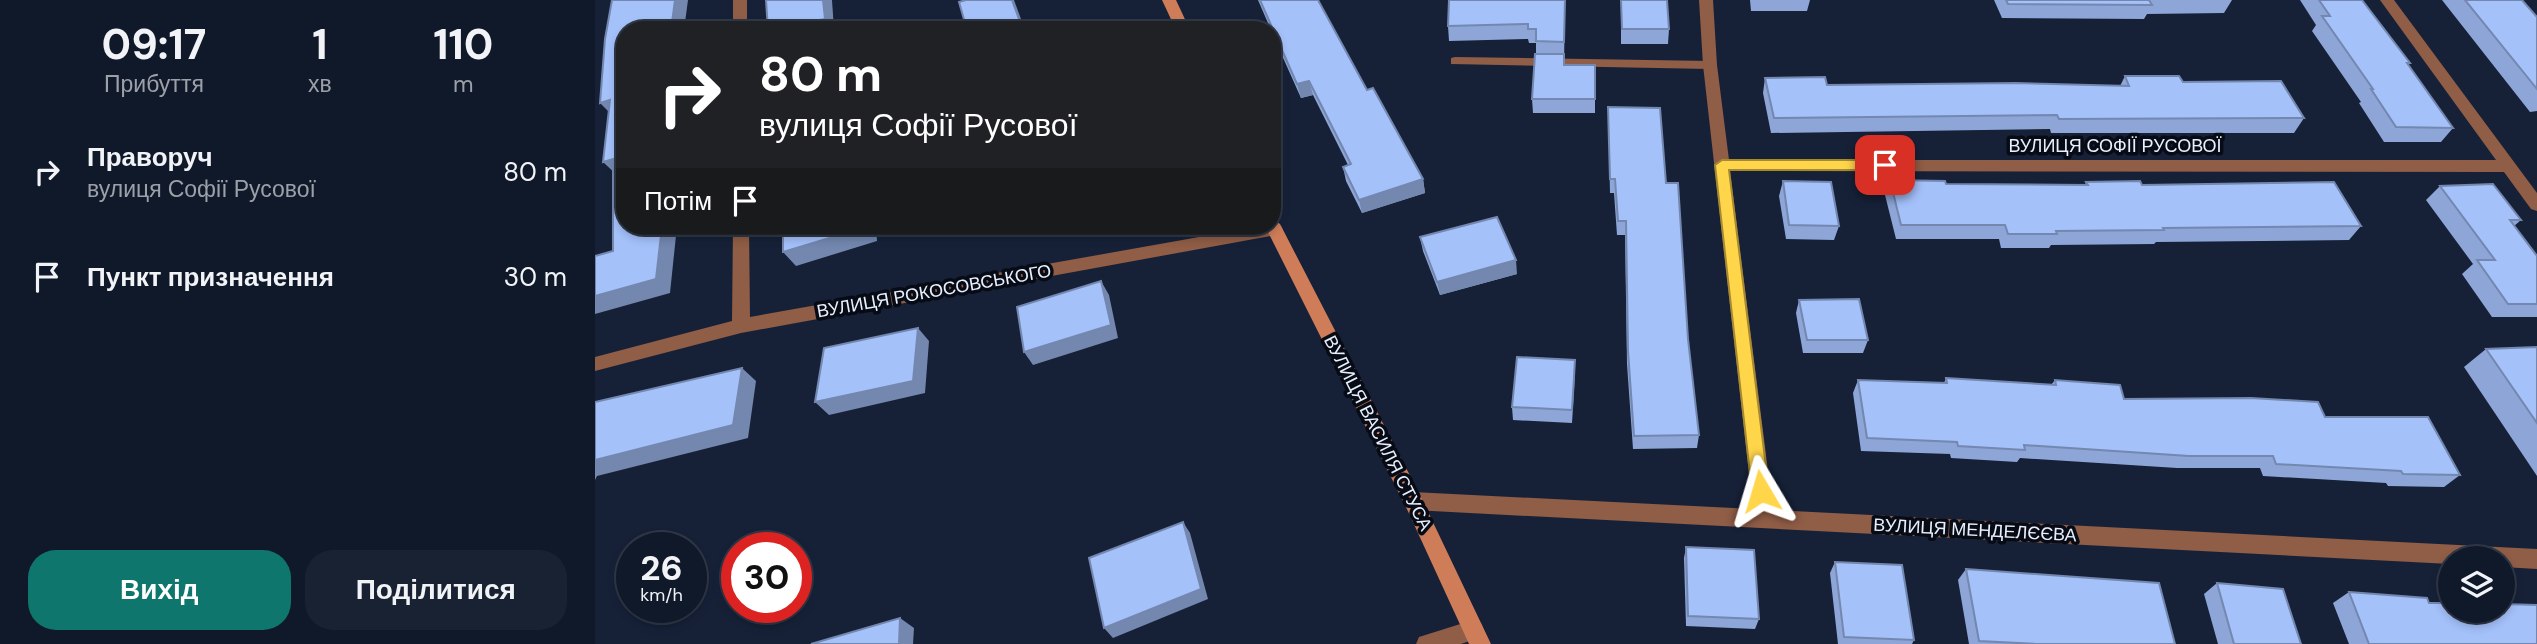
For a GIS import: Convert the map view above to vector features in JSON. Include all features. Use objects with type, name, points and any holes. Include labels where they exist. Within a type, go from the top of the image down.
[{"type":"street","points":[[740,0],[740,21]]},
{"type":"street","points":[[1169,0],[1179,21]]},
{"type":"street","points":[[1706,0],[1710,65],[1764,519]]},
{"type":"street","points":[[2387,0],[2537,205]]},
{"type":"street","name":"ВУЛИЦЯ СОФІЇ РУСОВОЇ","points":[[1722,165],[2509,166]]},
{"type":"street","points":[[741,235],[741,326]]},
{"type":"street","name":"ВУЛИЦЯ РОКОСОВСЬКОГО","points":[[595,364],[741,326],[1231,235]]},
{"type":"street","name":"ВУЛИЦЯ ВАСИЛЯ СТУСА","points":[[1278,235],[1413,501],[1477,637]]},
{"type":"street","name":"ВУЛИЦЯ МЕНДЕЛЄЄВА","points":[[1413,501],[2537,559]]},
{"type":"street","points":[[1427,644],[1477,637]]},
{"type":"lane","points":[[1455,61],[1710,65]]},
{"type":"building","points":[[612,0],[675,0],[672,21],[616,21],[616,235],[661,235],[656,279],[595,296],[595,256],[613,251],[613,159],[603,162],[610,100],[600,103],[605,39]]},
{"type":"building","points":[[766,0],[823,0],[825,19],[767,21]]},
{"type":"building","points":[[1012,0],[1020,21],[964,21],[959,2]]},
{"type":"building","points":[[1260,0],[1318,0],[1367,90],[1373,88],[1423,179],[1359,200],[1343,167],[1351,164],[1309,81],[1297,84],[1281,48],[1281,21],[1269,21]]},
{"type":"building","points":[[1449,0],[1565,0],[1564,42],[1536,41],[1536,29],[1528,29],[1528,24],[1448,26]]},
{"type":"building","points":[[1621,0],[1667,0],[1669,29],[1622,29]]},
{"type":"building","points":[[2006,0],[2149,0],[2152,5],[2008,4]]},
{"type":"building","points":[[2319,0],[2362,0],[2410,63],[2407,63],[2453,128],[2396,127],[2322,16],[2330,16]]},
{"type":"building","points":[[2465,0],[2522,0],[2537,17],[2537,89]]},
{"type":"building","points":[[1535,54],[1564,54],[1564,65],[1595,65],[1595,99],[1532,99]]},
{"type":"building","points":[[2125,76],[2179,76],[2183,82],[2281,81],[2304,118],[2059,119],[2057,115],[1774,118],[1765,78],[1825,77],[1827,85],[2016,83],[2129,86]]},
{"type":"building","points":[[1608,107],[1660,108],[1666,183],[1678,183],[1688,339],[1699,435],[1634,436],[1628,351],[1626,221],[1618,221],[1615,179],[1610,179]]},
{"type":"building","points":[[1890,180],[1945,181],[1946,184],[2088,185],[2086,182],[2140,181],[2142,185],[2334,182],[2361,226],[2163,228],[2164,230],[2008,234],[2005,225],[1901,225]]},
{"type":"building","points":[[1783,181],[1831,182],[1839,226],[1789,225]]},
{"type":"building","points":[[2493,184],[2521,220],[2510,220],[2537,256],[2537,304],[2508,304],[2477,260],[2495,260],[2440,186]]},
{"type":"building","points":[[1497,217],[1516,260],[1437,282],[1420,237]]},
{"type":"building","points":[[783,235],[839,235],[783,252]]},
{"type":"building","points":[[1101,281],[1111,325],[1024,352],[1017,307]]},
{"type":"building","points":[[1859,299],[1868,340],[1807,340],[1799,300]]},
{"type":"building","points":[[918,328],[913,381],[815,402],[824,348]]},
{"type":"building","points":[[2537,347],[2537,423],[2486,349]]},
{"type":"building","points":[[1517,357],[1575,360],[1572,410],[1512,407]]},
{"type":"building","points":[[742,368],[733,425],[595,460],[595,402]]},
{"type":"building","points":[[1946,378],[2056,385],[2055,380],[2120,385],[2124,399],[2251,398],[2318,402],[2325,417],[2428,417],[2460,475],[2403,474],[2401,471],[2276,464],[2273,456],[2189,456],[2024,445],[2025,450],[1958,446],[1957,442],[1867,438],[1858,380],[1947,383]]},
{"type":"building","points":[[1183,522],[1201,589],[1104,628],[1089,558]]},
{"type":"building","points":[[1686,547],[1754,550],[1759,619],[1688,616]]},
{"type":"building","points":[[1835,562],[1902,565],[1914,640],[1844,637]]},
{"type":"building","points":[[1966,569],[2159,583],[2175,644],[2037,644],[1979,641]]},
{"type":"building","points":[[2217,583],[2283,589],[2301,644],[2234,644]]},
{"type":"building","points":[[2349,592],[2427,598],[2429,603],[2438,603],[2438,623],[2515,623],[2515,604],[2537,605],[2537,644],[2369,644]]},
{"type":"building","points":[[900,618],[899,644],[811,644]]},
{"type":"route","points":[[1761,491],[1722,165],[1885,165]]}]
